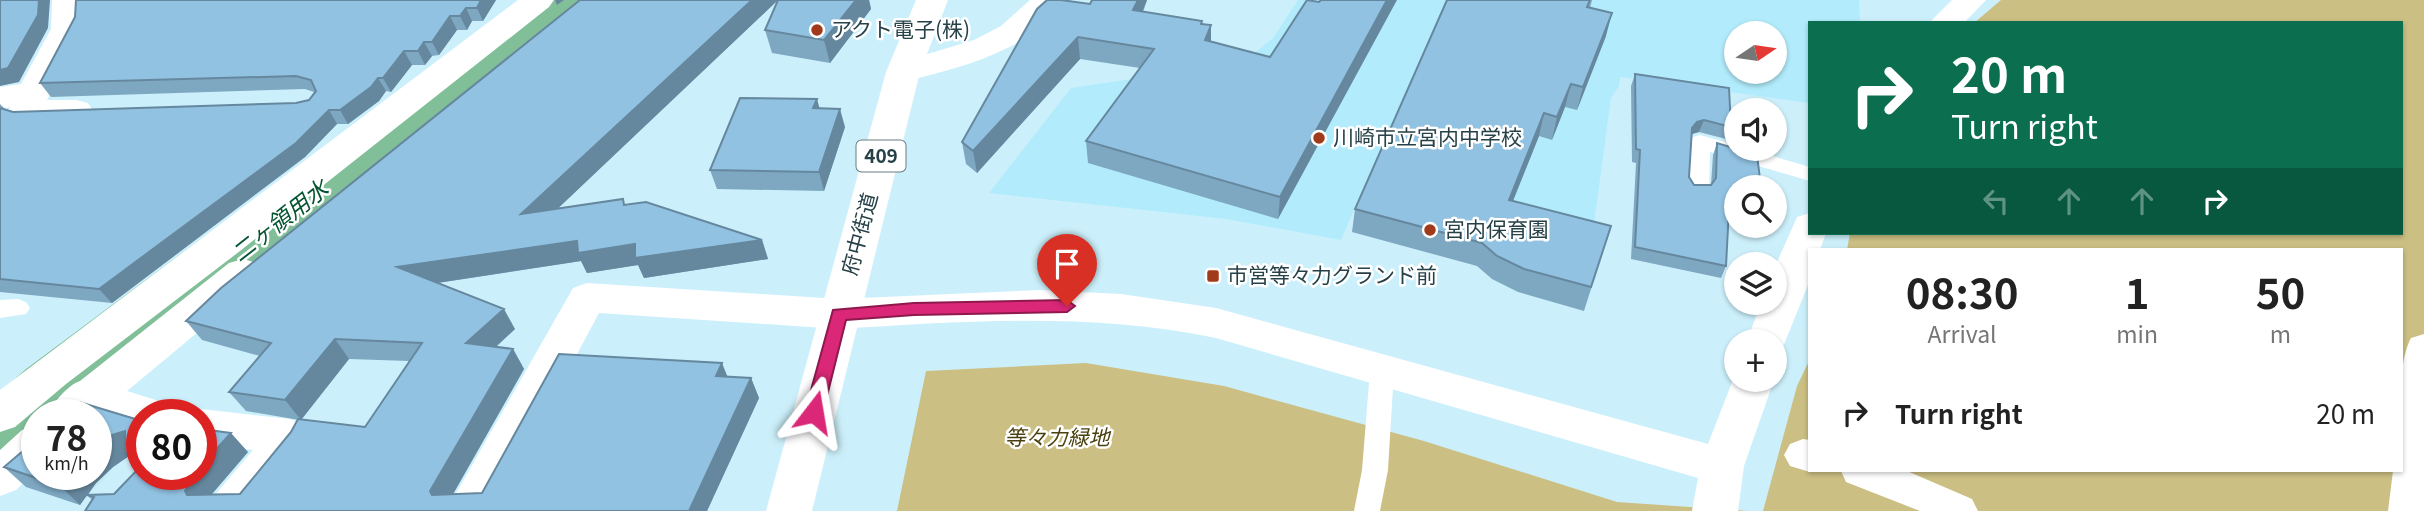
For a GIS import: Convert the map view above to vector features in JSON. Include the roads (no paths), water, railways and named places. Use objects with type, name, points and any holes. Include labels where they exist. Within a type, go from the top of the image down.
[{"type":"main road","points":[[68,0],[67,29],[16,95],[25,112],[106,110]]},
{"type":"main road","name":"府中街道","points":[[789,511],[903,72],[932,0]]},
{"type":"main road","points":[[903,72],[986,47],[1012,33],[1049,0]]},
{"type":"main road","points":[[1947,21],[1970,0]]},
{"type":"main road","points":[[395,153],[552,8]]},
{"type":"main road","points":[[0,415],[51,372],[238,233],[552,8]]},
{"type":"main road","points":[[1771,329],[1808,231]]},
{"type":"main road","points":[[86,399],[275,248]]},
{"type":"main road","points":[[469,511],[587,298],[839,314],[1041,306],[1162,313],[1279,338],[1382,371],[1722,466]]},
{"type":"main road","points":[[1715,511],[1722,466],[1749,392]]},
{"type":"main road","points":[[217,428],[290,437],[229,511]]},
{"type":"main road","points":[[0,477],[21,458]]},
{"type":"street","points":[[2407,511],[2424,348]]},
{"type":"street","points":[[1863,472],[1910,488],[1958,511]]},
{"type":"lane","points":[[1698,190],[1700,142],[1808,173]]},
{"type":"lane","points":[[1367,511],[1375,470],[1382,371]]},
{"type":"waterway","name":"二ヶ領用水","points":[[0,447],[57,394],[564,0]]},
{"type":"place","name":"アクト電子(株)","points":[[817,30]]},
{"type":"place","name":"川崎市立宮内中学校","points":[[1319,138]]},
{"type":"place","name":"宮内保育園","points":[[1430,230]]},
{"type":"place","name":"市営等々力グランド前","points":[[1213,276]]},
{"type":"park label","name":"等々力緑地","points":[[1057,438]]}]
